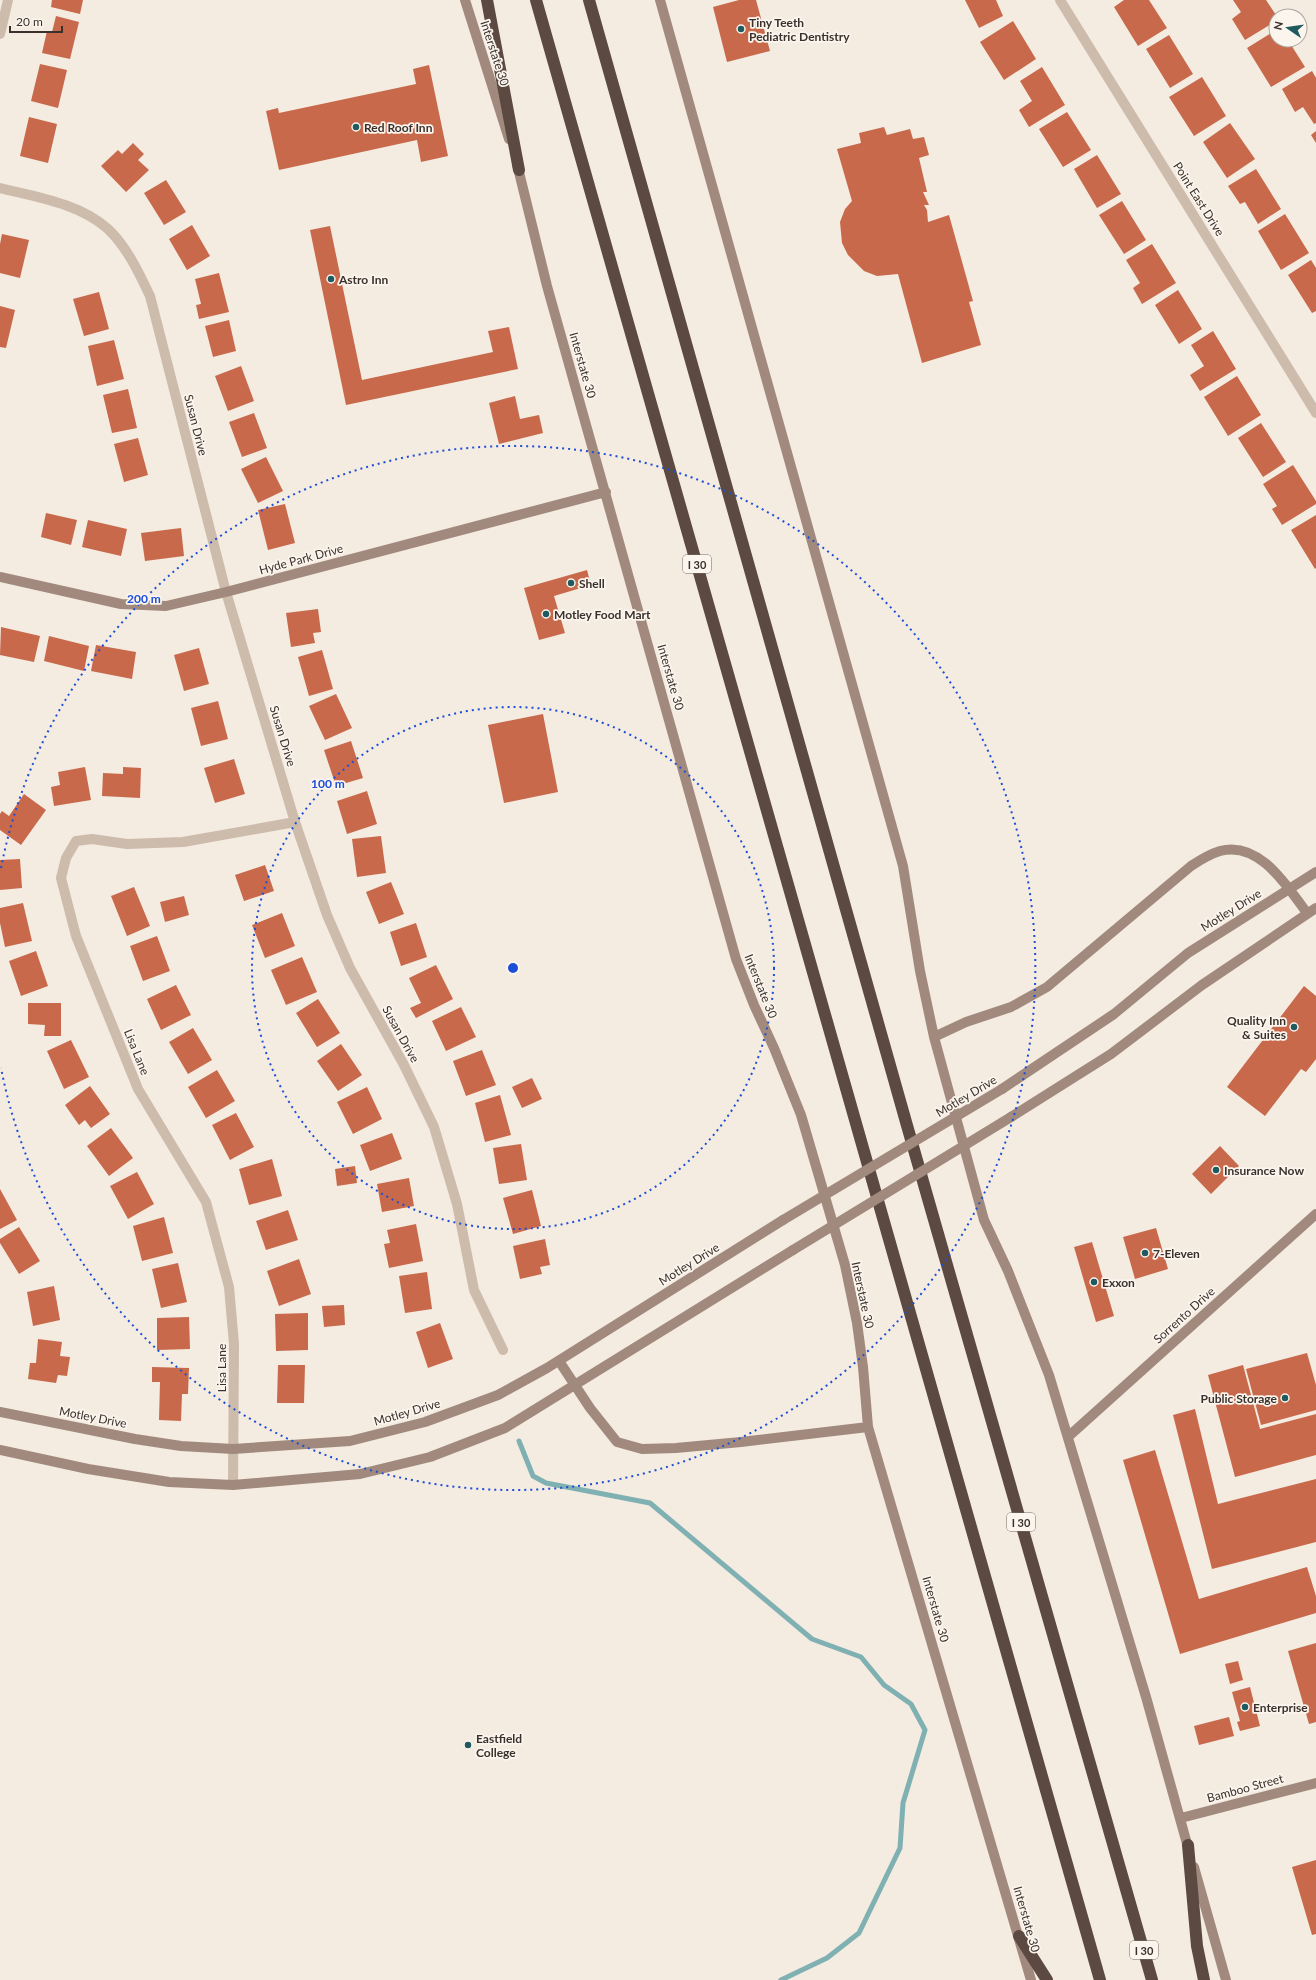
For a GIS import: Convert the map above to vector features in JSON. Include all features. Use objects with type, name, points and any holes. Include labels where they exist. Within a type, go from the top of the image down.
[{"type":"highway","points":[[487,0],[519,170]]},
{"type":"highway","name":"I 30","points":[[536,0],[1100,1980]]},
{"type":"highway","name":"I 30","points":[[589,0],[910,1137],[1152,1980]]},
{"type":"highway","points":[[1188,1845],[1197,1946],[1204,1980]]},
{"type":"highway","points":[[1019,1936],[1047,1980]]},
{"type":"main road","name":"Interstate 30","points":[[465,0],[519,170],[547,286],[736,958],[754,1005],[774,1048],[801,1116],[845,1265],[858,1330],[868,1427],[1031,1980]]},
{"type":"main road","points":[[660,0],[903,866],[920,971],[934,1037],[984,1220],[1008,1271],[1048,1372],[1069,1436],[1181,1818],[1226,1980]]},
{"type":"main road","name":"Hyde Park Drive","points":[[0,577],[122,604],[166,606],[226,592],[606,492]]},
{"type":"main road","points":[[934,1037],[966,1022],[1011,1007],[1047,988],[1179,876],[1205,857],[1222,850],[1240,850],[1255,856],[1268,866],[1289,889],[1307,913]]},
{"type":"main road","name":"Motley Drive","points":[[0,1412],[135,1439],[181,1446],[233,1449],[350,1441],[425,1422],[498,1395],[559,1361],[783,1220],[1002,1089],[1114,1014],[1188,953],[1316,872]]},
{"type":"main road","points":[[0,1450],[88,1469],[169,1482],[233,1485],[360,1474],[430,1457],[505,1428],[1111,1054],[1202,985],[1316,908]]},
{"type":"main road","name":"Sorrento Drive","points":[[1069,1436],[1316,1214]]},
{"type":"main road","points":[[559,1361],[575,1386],[617,1442],[642,1449],[727,1443],[868,1427]]},
{"type":"main road","name":"Bamboo Street","points":[[1181,1818],[1316,1783]]},
{"type":"street","points":[[0,34],[8,0]]},
{"type":"street","name":"Point East Drive","points":[[1060,0],[1316,413]]},
{"type":"street","name":"Susan Drive","points":[[0,188],[61,203],[99,222],[109,230],[134,262],[150,296],[226,592],[295,822],[327,915],[350,968],[404,1065],[434,1127],[457,1204],[474,1290],[503,1350]]},
{"type":"street","name":"Lisa Lane","points":[[233,1485],[234,1344],[229,1287],[206,1202],[138,1089],[76,936],[61,878],[66,858],[76,841],[92,839],[127,844],[183,842],[295,822]]},
{"type":"building","points":[[52,0],[83,0],[80,14],[51,7]]},
{"type":"building","name":"Tiny Teeth Pediatric Dentistry","points":[[739,0],[756,0],[770,51],[727,62],[713,7]]},
{"type":"building","points":[[965,0],[996,0],[1003,16],[979,28]]},
{"type":"building","points":[[1124,0],[1149,0],[1167,28],[1138,46],[1114,7]]},
{"type":"building","points":[[1233,0],[1266,0],[1271,8],[1268,8],[1268,26],[1245,40],[1232,19],[1241,12]]},
{"type":"building","points":[[56,16],[79,22],[70,59],[42,53],[47,31],[52,32]]},
{"type":"building","points":[[1013,21],[1036,59],[1004,80],[980,42]]},
{"type":"building","points":[[1169,35],[1193,74],[1170,88],[1146,49]]},
{"type":"building","points":[[1268,35],[1268,48],[1293,48],[1305,67],[1271,87],[1247,48]]},
{"type":"building","points":[[40,64],[67,70],[58,108],[31,101]]},
{"type":"building","name":"Red Roof Inn","points":[[429,65],[448,156],[421,162],[417,140],[279,170],[266,111],[278,108],[279,113],[416,84],[413,69]]},
{"type":"building","points":[[1042,67],[1065,105],[1029,127],[1019,110],[1032,101],[1020,81]]},
{"type":"building","points":[[1312,71],[1316,78],[1316,123],[1314,124],[1303,107],[1295,112],[1282,89]]},
{"type":"building","points":[[1202,77],[1226,116],[1194,136],[1169,97]]},
{"type":"building","points":[[1067,112],[1091,150],[1063,167],[1039,129]]},
{"type":"building","points":[[29,117],[57,124],[48,163],[20,156]]},
{"type":"building","points":[[1230,123],[1255,159],[1227,178],[1203,142]]},
{"type":"building","points":[[884,127],[887,135],[910,129],[913,139],[924,137],[929,155],[919,158],[927,192],[923,192],[929,205],[924,205],[927,210],[928,222],[949,215],[973,301],[969,302],[981,345],[922,363],[898,274],[877,276],[864,271],[848,255],[842,243],[840,222],[845,209],[852,201],[837,149],[861,143],[859,133]]},
{"type":"building","points":[[1316,131],[1316,143],[1311,135]]},
{"type":"building","points":[[133,143],[144,154],[138,160],[149,170],[126,192],[101,166],[118,150],[122,154]]},
{"type":"building","points":[[1097,155],[1121,194],[1097,208],[1074,169]]},
{"type":"building","points":[[1256,169],[1281,209],[1258,224],[1245,202],[1240,204],[1228,186]]},
{"type":"building","points":[[166,180],[186,212],[164,225],[144,193]]},
{"type":"building","points":[[1122,201],[1146,240],[1124,254],[1099,215]]},
{"type":"building","points":[[1285,214],[1309,253],[1281,270],[1258,231]]},
{"type":"building","points":[[192,225],[210,256],[187,270],[169,239]]},
{"type":"building","name":"Astro Inn","points":[[330,226],[362,380],[493,352],[488,331],[509,327],[518,369],[346,405],[310,230]]},
{"type":"building","points":[[2,234],[29,240],[20,278],[0,273],[0,244]]},
{"type":"building","points":[[1152,244],[1176,283],[1142,304],[1133,288],[1140,283],[1126,260]]},
{"type":"building","points":[[1311,260],[1316,268],[1316,311],[1312,313],[1288,275]]},
{"type":"building","points":[[219,273],[229,312],[199,319],[196,305],[201,304],[195,279]]},
{"type":"building","points":[[1178,290],[1202,329],[1179,344],[1155,305]]},
{"type":"building","points":[[99,292],[109,329],[84,336],[73,299]]},
{"type":"building","points":[[0,306],[15,310],[6,348],[0,347]]},
{"type":"building","points":[[229,320],[236,351],[213,357],[205,326]]},
{"type":"building","points":[[1213,331],[1236,369],[1200,391],[1190,375],[1204,366],[1191,345]]},
{"type":"building","points":[[114,340],[124,379],[97,386],[88,346]]},
{"type":"building","points":[[241,366],[254,401],[228,411],[215,376]]},
{"type":"building","points":[[1237,376],[1261,415],[1228,436],[1204,397]]},
{"type":"building","points":[[128,389],[137,428],[112,433],[103,395]]},
{"type":"building","points":[[515,396],[520,419],[539,415],[543,433],[499,444],[489,403]]},
{"type":"building","points":[[254,413],[267,448],[242,457],[229,422]]},
{"type":"building","points":[[1261,423],[1286,462],[1263,477],[1238,438]]},
{"type":"building","points":[[138,438],[148,475],[124,482],[114,444]]},
{"type":"building","points":[[266,457],[283,491],[258,503],[241,469]]},
{"type":"building","points":[[1293,465],[1316,501],[1316,504],[1282,525],[1272,509],[1277,506],[1263,484]]},
{"type":"building","points":[[285,504],[295,543],[268,550],[258,510]]},
{"type":"building","points":[[46,513],[77,520],[71,545],[41,537]]},
{"type":"building","points":[[1316,515],[1316,568],[1315,569],[1291,530]]},
{"type":"building","points":[[88,520],[127,529],[121,556],[82,547]]},
{"type":"building","points":[[181,528],[184,556],[145,561],[141,533]]},
{"type":"building","name":"Motley Food Mart","points":[[587,570],[591,585],[554,596],[565,633],[539,640],[524,588]]},
{"type":"building","points":[[318,609],[321,632],[313,633],[315,643],[291,647],[286,613]]},
{"type":"building","points":[[1,627],[40,636],[34,662],[0,655]]},
{"type":"building","points":[[49,636],[89,646],[84,671],[44,661]]},
{"type":"building","points":[[96,645],[136,652],[132,679],[91,671]]},
{"type":"building","points":[[199,648],[209,684],[184,691],[174,655]]},
{"type":"building","points":[[322,650],[333,689],[309,696],[298,657]]},
{"type":"building","points":[[336,694],[352,728],[325,740],[309,706]]},
{"type":"building","points":[[218,701],[228,739],[201,746],[191,708]]},
{"type":"building","points":[[543,714],[558,792],[504,803],[488,725]]},
{"type":"building","points":[[351,741],[363,778],[336,786],[324,750]]},
{"type":"building","points":[[234,759],[245,794],[215,803],[204,768]]},
{"type":"building","points":[[85,767],[91,800],[54,806],[51,787],[60,785],[58,772]]},
{"type":"building","points":[[123,767],[141,768],[140,798],[102,796],[103,773],[123,774]]},
{"type":"building","points":[[367,791],[377,824],[347,834],[337,801]]},
{"type":"building","points":[[24,794],[46,810],[21,845],[0,830],[0,814],[2,811],[9,816]]},
{"type":"building","points":[[381,836],[386,873],[357,877],[352,839]]},
{"type":"building","points":[[20,859],[22,888],[0,890],[0,860]]},
{"type":"building","points":[[265,865],[274,891],[244,901],[235,875]]},
{"type":"building","points":[[391,882],[404,914],[379,924],[366,892]]},
{"type":"building","points":[[134,887],[150,926],[127,936],[111,896]]},
{"type":"building","points":[[184,896],[189,915],[165,922],[160,902]]},
{"type":"building","points":[[23,903],[32,941],[5,947],[0,923],[0,908]]},
{"type":"building","points":[[282,913],[295,946],[265,958],[252,925]]},
{"type":"building","points":[[416,923],[427,957],[401,966],[390,932]]},
{"type":"building","points":[[157,936],[170,971],[143,981],[130,946]]},
{"type":"building","points":[[36,951],[48,986],[21,996],[9,961]]},
{"type":"building","points":[[302,957],[317,992],[286,1005],[271,970]]},
{"type":"building","points":[[436,965],[453,999],[416,1018],[410,1008],[421,1003],[409,978]]},
{"type":"building","points":[[176,985],[191,1015],[161,1030],[147,999]]},
{"type":"building","name":"Quality Inn & Suites","points":[[1304,986],[1316,996],[1316,1059],[1306,1072],[1301,1069],[1265,1116],[1227,1087]]},
{"type":"building","points":[[318,999],[340,1033],[317,1047],[296,1013]]},
{"type":"building","points":[[28,1003],[61,1003],[61,1036],[44,1036],[45,1025],[28,1024]]},
{"type":"building","points":[[461,1007],[476,1037],[446,1051],[432,1021]]},
{"type":"building","points":[[193,1028],[212,1060],[188,1074],[169,1042]]},
{"type":"building","points":[[71,1040],[89,1077],[64,1089],[47,1051]]},
{"type":"building","points":[[341,1044],[362,1075],[338,1091],[317,1061]]},
{"type":"building","points":[[482,1050],[496,1085],[466,1096],[453,1061]]},
{"type":"building","points":[[217,1070],[235,1101],[206,1118],[188,1087]]},
{"type":"building","points":[[532,1078],[542,1099],[522,1108],[512,1087]]},
{"type":"building","points":[[90,1086],[110,1114],[91,1128],[85,1120],[79,1125],[65,1105]]},
{"type":"building","points":[[367,1087],[382,1119],[353,1134],[337,1102]]},
{"type":"building","points":[[500,1095],[511,1135],[485,1142],[475,1103]]},
{"type":"building","points":[[236,1113],[254,1147],[230,1160],[212,1125]]},
{"type":"building","points":[[111,1128],[133,1158],[109,1176],[87,1146]]},
{"type":"building","points":[[392,1133],[402,1159],[370,1171],[360,1145]]},
{"type":"building","points":[[521,1144],[527,1180],[499,1184],[493,1148]]},
{"type":"building","name":"Insurance Now","points":[[1220,1146],[1239,1166],[1211,1194],[1192,1174]]},
{"type":"building","points":[[272,1159],[282,1196],[249,1205],[239,1169]]},
{"type":"building","points":[[355,1166],[357,1183],[337,1186],[335,1169]]},
{"type":"building","points":[[137,1172],[154,1204],[128,1219],[110,1186]]},
{"type":"building","points":[[409,1178],[414,1206],[382,1212],[377,1184]]},
{"type":"building","points":[[0,1189],[17,1220],[0,1229]]},
{"type":"building","points":[[532,1190],[541,1226],[513,1234],[503,1198]]},
{"type":"building","points":[[288,1210],[298,1240],[266,1250],[256,1221]]},
{"type":"building","points":[[164,1217],[173,1253],[142,1261],[133,1226]]},
{"type":"building","points":[[416,1224],[423,1261],[389,1268],[384,1244],[390,1243],[387,1230]]},
{"type":"building","points":[[19,1227],[40,1261],[19,1274],[0,1243],[0,1239]]},
{"type":"building","name":"7-Eleven","points":[[1156,1228],[1168,1269],[1135,1279],[1123,1237]]},
{"type":"building","points":[[545,1239],[550,1265],[540,1267],[542,1274],[520,1279],[513,1246]]},
{"type":"building","name":"Exxon","points":[[1092,1242],[1114,1316],[1096,1322],[1074,1247]]},
{"type":"building","points":[[299,1259],[311,1294],[279,1306],[267,1271]]},
{"type":"building","points":[[178,1263],[187,1302],[161,1308],[152,1269]]},
{"type":"building","points":[[427,1272],[432,1309],[405,1313],[399,1276]]},
{"type":"building","points":[[54,1286],[60,1320],[33,1326],[27,1292]]},
{"type":"building","points":[[344,1305],[345,1325],[324,1327],[322,1306]]},
{"type":"building","points":[[308,1313],[308,1350],[276,1351],[275,1314]]},
{"type":"building","points":[[189,1317],[190,1349],[157,1350],[157,1318]]},
{"type":"building","points":[[440,1323],[453,1359],[428,1368],[416,1332]]},
{"type":"building","points":[[38,1339],[62,1342],[60,1356],[70,1357],[67,1376],[58,1375],[56,1383],[28,1379],[30,1363],[36,1363]]},
{"type":"building","name":"Public Storage","points":[[1307,1353],[1316,1385],[1316,1410],[1261,1425],[1246,1369]]},
{"type":"building","points":[[278,1365],[305,1365],[304,1403],[277,1403]]},
{"type":"building","points":[[1243,1365],[1260,1429],[1316,1414],[1316,1455],[1235,1477],[1208,1375]]},
{"type":"building","points":[[152,1367],[189,1368],[188,1394],[182,1394],[181,1421],[159,1420],[160,1382],[152,1382]]},
{"type":"building","points":[[1195,1409],[1218,1504],[1316,1479],[1316,1542],[1212,1569],[1173,1415]]},
{"type":"building","points":[[1155,1450],[1199,1599],[1307,1567],[1316,1596],[1316,1613],[1180,1654],[1123,1460]]},
{"type":"building","points":[[1316,1643],[1316,1722],[1309,1724],[1288,1651]]},
{"type":"building","points":[[1238,1661],[1243,1680],[1230,1684],[1225,1664]]},
{"type":"building","name":"Enterprise","points":[[1250,1687],[1260,1726],[1240,1731],[1237,1722],[1240,1721],[1232,1692]]},
{"type":"building","points":[[1229,1717],[1234,1736],[1199,1745],[1194,1726]]},
{"type":"building","points":[[1316,1860],[1316,1934],[1312,1935],[1292,1867]]},
{"type":"waterway","points":[[519,1441],[533,1476],[546,1483],[650,1503],[812,1639],[861,1657],[884,1685],[911,1704],[925,1730],[903,1803],[900,1848],[859,1933],[827,1958],[781,1980]]},
{"type":"place","name":"Tiny Teeth Pediatric Dentistry","points":[[741,29]]},
{"type":"place","name":"Red Roof Inn","points":[[356,127]]},
{"type":"place","name":"Astro Inn","points":[[331,279]]},
{"type":"place","name":"Shell","points":[[571,583]]},
{"type":"place","name":"Motley Food Mart","points":[[546,614]]},
{"type":"place","name":"Quality Inn & Suites","points":[[1294,1027]]},
{"type":"place","name":"Insurance Now","points":[[1216,1170]]},
{"type":"place","name":"7-Eleven","points":[[1145,1253]]},
{"type":"place","name":"Exxon","points":[[1094,1282]]},
{"type":"place","name":"Public Storage","points":[[1285,1398]]},
{"type":"place","name":"Enterprise","points":[[1245,1707]]},
{"type":"place","name":"Eastfield College","points":[[468,1745]]}]
